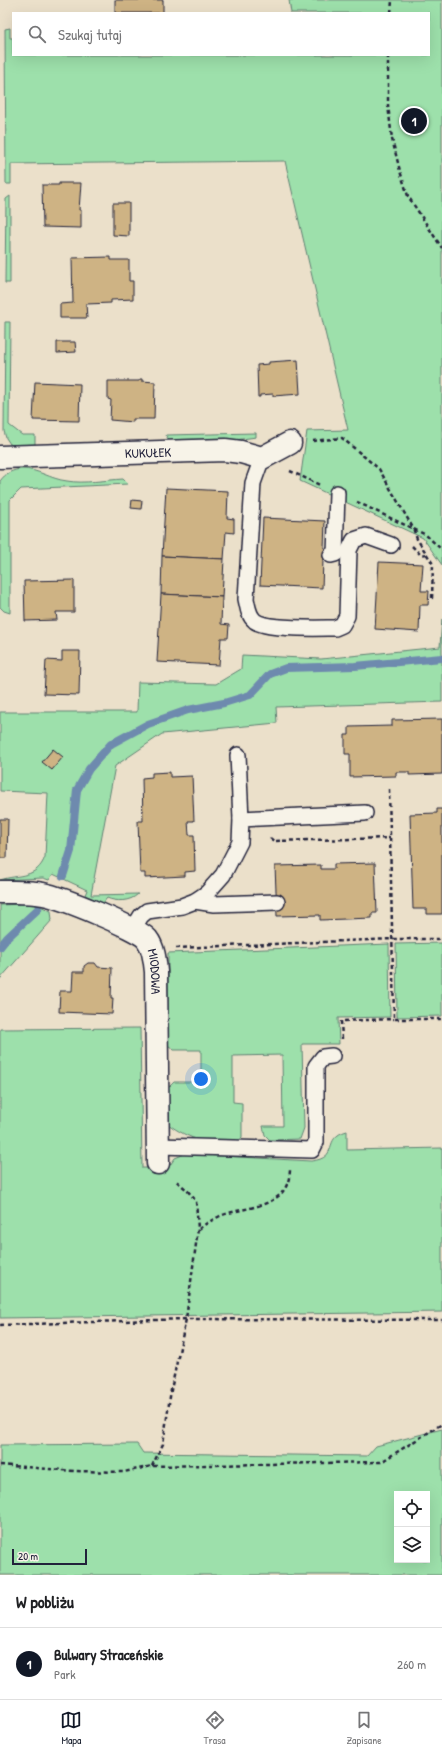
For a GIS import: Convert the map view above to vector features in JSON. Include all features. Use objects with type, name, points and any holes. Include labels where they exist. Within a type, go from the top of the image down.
[{"type":"street","points":[[262,458],[290,443]]},
{"type":"street","name":"KUKUŁEK","points":[[0,457],[225,450],[241,452],[262,458]]},
{"type":"street","name":"MIODOWA","points":[[0,892],[44,894],[58,898],[133,929],[148,940],[155,959],[156,972],[158,1154]]},
{"type":"lane","points":[[262,458],[253,483],[246,599],[248,613],[256,621],[266,625],[277,626],[335,628],[342,625],[346,616],[349,550],[354,540],[366,536],[391,544]]},
{"type":"lane","points":[[331,555],[335,554],[337,493]]},
{"type":"lane","points":[[133,929],[141,916],[146,912],[182,906],[208,893],[222,875],[240,842],[241,819],[238,755]]},
{"type":"lane","points":[[241,819],[365,813]]},
{"type":"lane","points":[[195,900],[214,904],[276,902]]},
{"type":"lane","points":[[158,1154],[312,1150],[316,1142],[316,1066],[323,1057],[332,1056]]},
{"type":"path","points":[[391,12],[392,0]]},
{"type":"path","points":[[388,56],[388,105],[392,139],[400,171],[408,196],[442,248]]},
{"type":"path","points":[[290,443],[342,438],[379,469],[413,528],[417,539],[433,564],[432,598],[428,598]]},
{"type":"path","points":[[389,789],[394,1020]]},
{"type":"path","points":[[152,949],[393,939],[442,939]]},
{"type":"path","points":[[342,1042],[341,1021],[442,1019]]},
{"type":"path","points":[[198,1229],[221,1216],[252,1209],[275,1199],[284,1193],[290,1175],[291,1150]]},
{"type":"path","points":[[152,1466],[164,1444],[171,1390],[186,1319],[198,1229],[196,1201],[178,1182],[164,1174],[158,1154]]},
{"type":"path","points":[[0,1325],[186,1319],[442,1320]]},
{"type":"path","points":[[0,1465],[74,1471],[124,1472],[152,1466],[381,1462],[442,1424]]},
{"type":"green space","points":[[289,0],[442,0],[442,565],[423,538],[300,481],[307,431],[348,430],[285,161],[11,164],[11,184],[6,184],[5,29],[10,28],[10,38],[12,38],[12,56],[430,56],[430,12],[291,12]]},
{"type":"green space","points":[[10,196],[10,283],[5,283],[6,199]]},
{"type":"green space","points":[[5,322],[10,322],[9,425],[22,435],[35,435],[35,447],[19,447],[10,444],[4,431]]},
{"type":"green space","points":[[256,433],[256,437],[201,445],[170,444],[166,435]]},
{"type":"green space","points":[[28,469],[61,480],[73,482],[123,479],[128,484],[21,489],[10,500],[10,613],[4,611],[0,607],[0,481],[10,472]]},
{"type":"green space","points":[[442,619],[442,702],[276,707],[277,723],[162,734],[115,766],[91,895],[138,894],[135,897],[127,900],[107,898],[103,903],[85,895],[87,890],[53,874],[49,880],[43,878],[0,880],[32,872],[42,864],[45,857],[48,793],[0,791],[0,712],[137,712],[138,682],[216,684],[241,669],[242,655],[321,659],[440,647]]},
{"type":"green space","points":[[0,905],[38,905],[51,911],[52,920],[0,979]]},
{"type":"green space","points":[[442,943],[442,1016],[397,1017],[396,944]]},
{"type":"green space","points":[[389,944],[390,1017],[338,1018],[339,1044],[302,1044],[304,1128],[300,1139],[270,1140],[265,1135],[263,1126],[283,1126],[282,1055],[233,1056],[233,1102],[242,1103],[242,1137],[238,1143],[219,1144],[201,1141],[184,1134],[168,1124],[168,1088],[174,1082],[201,1082],[201,1050],[174,1050],[168,1045],[168,953]]},
{"type":"green space","points":[[140,1028],[142,1168],[168,1168],[175,1158],[185,1154],[311,1161],[326,1156],[335,1138],[339,1134],[347,1131],[347,1150],[442,1148],[442,1312],[0,1318],[0,1029]]},
{"type":"green space","points":[[442,1429],[442,1575],[0,1575],[0,1445],[137,1444],[143,1453],[367,1456],[376,1446]]},
{"type":"building","points":[[115,0],[163,0],[163,12],[115,12]]},
{"type":"building","points":[[59,183],[81,183],[79,210],[81,210],[81,228],[43,227],[42,185],[59,185]]},
{"type":"building","points":[[113,203],[129,203],[129,236],[113,235]]},
{"type":"building","points":[[111,257],[111,260],[129,260],[129,281],[133,281],[133,299],[111,300],[111,303],[86,304],[87,318],[60,318],[60,304],[73,303],[72,258]]},
{"type":"building","points":[[57,342],[75,342],[76,352],[57,353]]},
{"type":"building","points":[[298,360],[300,394],[273,396],[273,394],[260,395],[260,397],[258,397],[257,365],[269,364],[269,362]]},
{"type":"building","points":[[142,379],[142,381],[155,382],[154,419],[133,419],[133,422],[110,420],[111,400],[108,399],[108,381],[139,381]]},
{"type":"building","points":[[35,382],[80,384],[79,421],[33,420]]},
{"type":"building","points":[[166,488],[228,491],[227,518],[234,519],[234,533],[226,532],[224,559],[162,556]]},
{"type":"building","points":[[132,500],[142,501],[141,509],[131,508]]},
{"type":"building","points":[[263,518],[325,521],[324,548],[331,549],[331,561],[323,560],[322,588],[260,585]]},
{"type":"building","points":[[162,556],[224,559],[222,597],[161,594]]},
{"type":"building","points":[[379,562],[423,564],[421,591],[429,591],[428,605],[420,605],[419,632],[375,629]]},
{"type":"building","points":[[74,580],[74,612],[56,612],[57,620],[25,621],[24,581]]},
{"type":"building","points":[[161,594],[222,597],[221,624],[229,625],[228,638],[221,638],[219,665],[157,662]]},
{"type":"building","points":[[62,651],[80,651],[79,695],[44,694],[46,660],[62,661]]},
{"type":"building","points":[[442,719],[442,774],[409,775],[409,772],[396,772],[396,776],[350,777],[350,754],[345,754],[345,735],[349,735],[349,727],[392,726],[392,720]]},
{"type":"building","points":[[53,749],[63,757],[52,770],[42,762]]},
{"type":"building","points":[[170,772],[170,777],[192,776],[194,821],[188,821],[189,835],[194,835],[195,871],[185,872],[185,876],[145,878],[145,873],[140,873],[138,821],[143,821],[142,778],[152,777],[152,773]]},
{"type":"building","points":[[437,809],[442,809],[442,914],[427,914],[427,909],[413,909],[410,814],[437,813]]},
{"type":"building","points":[[0,819],[8,819],[7,858],[0,858]]},
{"type":"building","points":[[375,863],[377,913],[372,913],[372,918],[320,920],[320,915],[277,916],[275,866],[321,865],[321,869],[334,869],[334,864]]},
{"type":"building","points":[[88,963],[95,963],[98,967],[112,968],[112,1014],[59,1012],[60,991],[72,991],[73,972],[84,972],[84,966]]},
{"type":"waterway","points":[[63,876],[71,851],[77,790],[89,769],[111,744],[148,724],[188,710],[224,703],[250,695],[270,674],[286,668],[355,666],[442,658]]},
{"type":"waterway","points":[[0,947],[7,938],[38,909]]},
{"type":"place","name":"Bulwary Straceńskie","points":[[414,121]]}]
